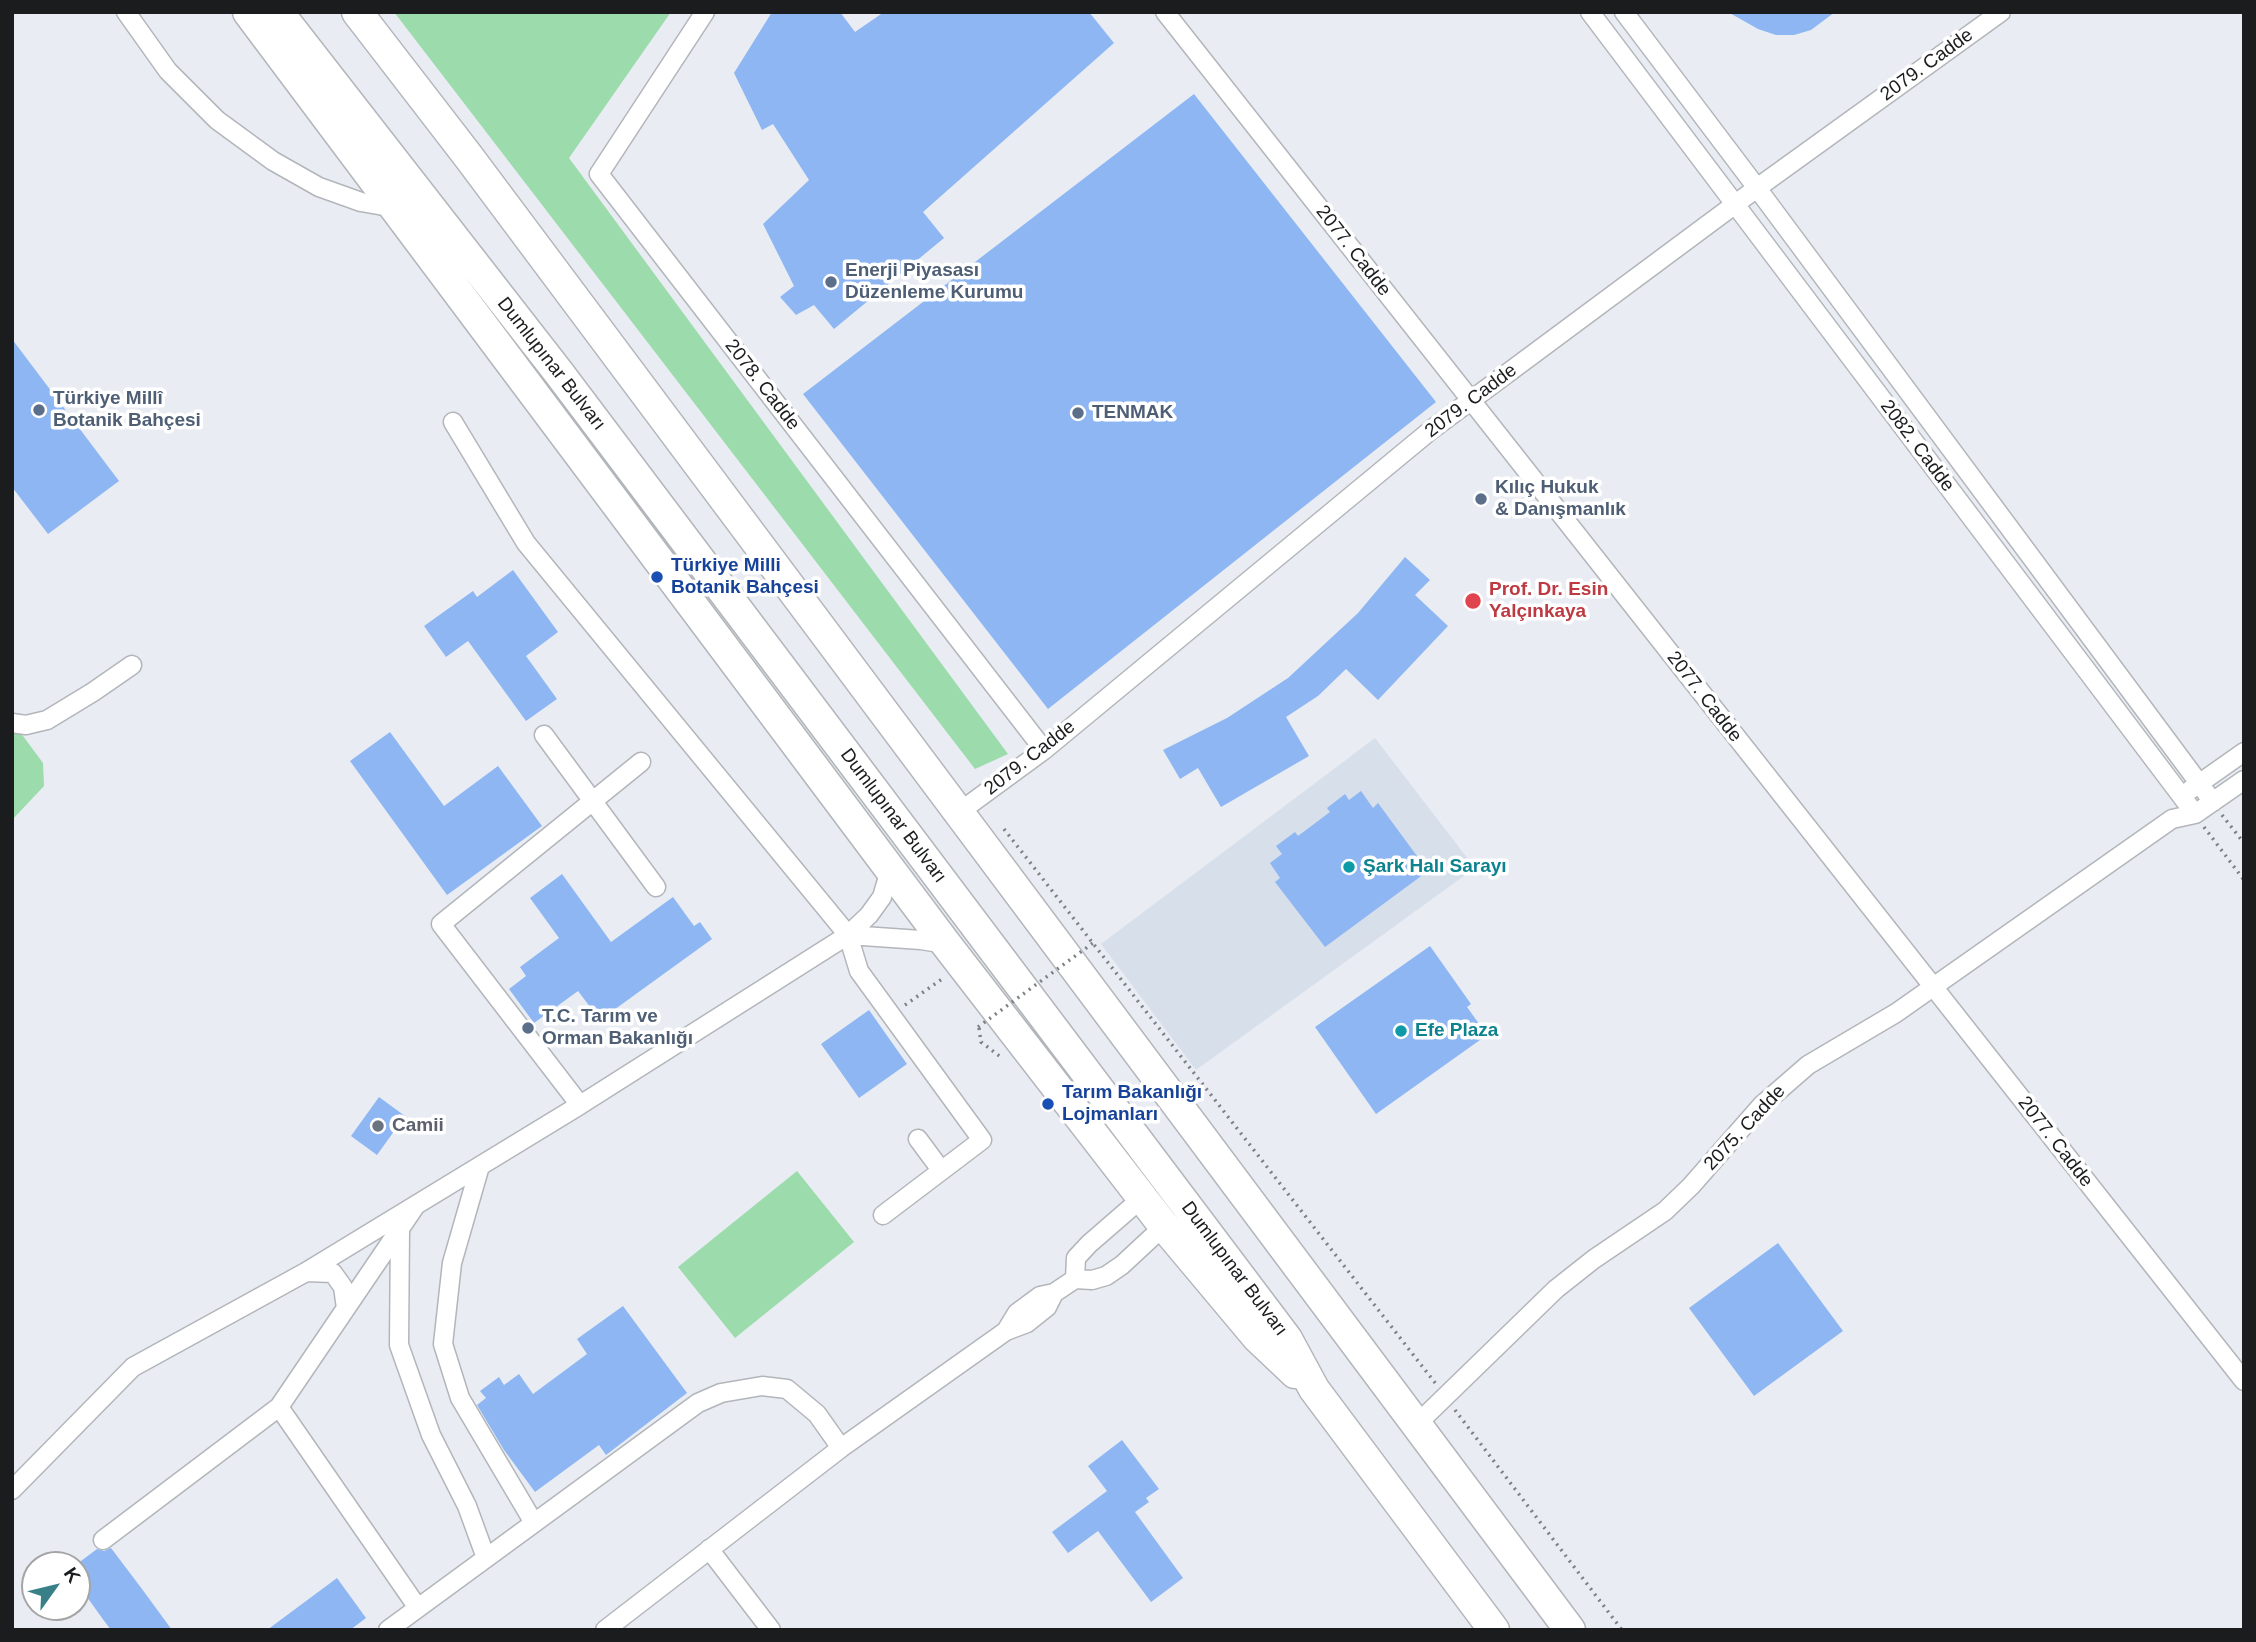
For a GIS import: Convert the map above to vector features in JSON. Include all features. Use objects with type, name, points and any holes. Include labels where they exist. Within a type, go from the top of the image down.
[{"type":"highway","points":[[248,12],[890,870],[1142,1198],[1257,1337],[1314,1389]]},
{"type":"highway","name":"Dumlupınar Bulvarı","points":[[278,12],[559,373],[1287,1339],[1314,1389],[1494,1630]]},
{"type":"highway","points":[[358,12],[1570,1630]]},
{"type":"street","points":[[126,12],[168,71],[217,120],[272,160],[319,187],[361,202],[395,208]]},
{"type":"street","name":"2078. Cadde","points":[[705,12],[599,174],[1044,750]]},
{"type":"street","name":"2077. Cadde","points":[[1166,12],[2244,1381]]},
{"type":"street","name":"2082. Cadde","points":[[1590,12],[2195,814]]},
{"type":"street","name":"2082. Cadde","points":[[1623,12],[2213,802]]},
{"type":"street","name":"2079. Cadde","points":[[958,813],[1044,750],[1397,457],[1735,204],[2001,12]]},
{"type":"street","points":[[453,422],[526,544],[848,934],[859,971],[982,1140],[883,1215]]},
{"type":"street","points":[[12,723],[26,725],[47,720],[132,665]]},
{"type":"street","points":[[544,735],[656,887]]},
{"type":"street","points":[[2172,819],[2181,797],[2244,752]]},
{"type":"street","points":[[580,1105],[441,924],[641,762]]},
{"type":"street","name":"2075. Cadde","points":[[1416,1425],[1447,1398],[1556,1289],[1674,1203],[1762,1105],[1808,1065],[1933,988],[2172,819],[2195,814],[2244,780]]},
{"type":"street","points":[[12,1490],[133,1367],[306,1272],[580,1105],[848,934],[869,915],[882,897],[890,870]]},
{"type":"street","points":[[848,934],[946,944]]},
{"type":"street","points":[[918,1139],[941,1170]]},
{"type":"street","points":[[480,1166],[452,1263],[443,1344],[460,1398],[534,1523]]},
{"type":"street","points":[[1074,1279],[1076,1258],[1142,1198]]},
{"type":"street","points":[[103,1540],[279,1407],[416,1205]]},
{"type":"street","points":[[605,1630],[841,1448],[1006,1331],[1027,1323],[1047,1307],[1054,1293],[1074,1279],[1091,1280],[1106,1276],[1122,1265],[1164,1226]]},
{"type":"street","points":[[400,1230],[399,1345],[431,1435],[467,1506],[485,1558]]},
{"type":"street","points":[[306,1272],[333,1273],[343,1287],[346,1308]]},
{"type":"street","points":[[388,1630],[698,1403],[721,1393],[762,1385],[787,1389],[817,1414],[841,1448]]},
{"type":"street","points":[[279,1407],[418,1608]]},
{"type":"street","points":[[709,1549],[771,1630]]},
{"type":"path","points":[[2213,802],[2244,843]]},
{"type":"path","points":[[2195,814],[2244,880]]},
{"type":"path","points":[[1003,828],[1447,1398],[1622,1630]]},
{"type":"path","points":[[1005,1061],[981,1042],[978,1027],[1093,943]]},
{"type":"path","points":[[891,1015],[946,976]]},
{"type":"shaded area","points":[[1375,738],[1475,868],[1196,1070],[1101,944]]},
{"type":"green space","points":[[394,12],[671,12],[569,158],[1008,754],[975,769]]},
{"type":"green space","points":[[12,721],[43,763],[44,786],[12,820]]},
{"type":"green space","points":[[797,1171],[854,1242],[735,1338],[678,1267]]},
{"type":"building","points":[[772,12],[840,12],[855,32],[884,12],[1089,12],[1114,43],[923,212],[944,238],[834,329],[814,305],[796,315],[780,297],[794,286],[763,224],[809,180],[773,124],[762,130],[734,73]]},
{"type":"building","points":[[1728,12],[1835,12],[1811,30],[1794,35],[1776,35],[1758,29]]},
{"type":"building","points":[[1194,94],[1436,402],[1048,709],[803,394]]},
{"type":"building","name":"Türkiye Millî Botanik Bahçesi","points":[[12,339],[119,481],[48,534],[12,487]]},
{"type":"building","points":[[1405,557],[1430,580],[1415,595],[1448,626],[1378,700],[1346,669],[1318,696],[1286,717],[1309,756],[1221,807],[1198,768],[1180,779],[1163,750],[1227,718],[1288,678],[1358,613]]},
{"type":"building","points":[[513,570],[558,632],[526,656],[557,699],[526,721],[468,641],[446,657],[424,626],[473,591],[477,597]]},
{"type":"building","points":[[390,732],[444,806],[498,766],[542,826],[447,895],[350,761]]},
{"type":"building","name":"Şark Halı Sarayı","points":[[1361,791],[1373,808],[1378,803],[1428,871],[1325,947],[1275,882],[1280,878],[1270,863],[1282,854],[1276,846],[1295,832],[1298,836],[1330,812],[1327,808],[1345,794],[1349,800]]},
{"type":"building","points":[[562,874],[611,942],[673,897],[694,926],[700,922],[712,939],[600,1020],[578,991],[534,1023],[509,989],[526,976],[520,967],[559,938],[530,898]]},
{"type":"building","name":"Efe Plaza","points":[[1430,946],[1471,1004],[1467,1007],[1487,1035],[1376,1114],[1315,1027]]},
{"type":"building","points":[[869,1010],[907,1064],[859,1098],[821,1044]]},
{"type":"building","name":"Camii","points":[[379,1097],[405,1116],[377,1155],[351,1136]]},
{"type":"building","points":[[1778,1243],[1843,1331],[1754,1396],[1689,1308]]},
{"type":"building","points":[[623,1306],[687,1393],[606,1455],[599,1445],[535,1492],[504,1450],[477,1405],[486,1398],[480,1391],[499,1377],[504,1385],[519,1374],[533,1394],[587,1354],[577,1339]]},
{"type":"building","points":[[1122,1440],[1159,1489],[1146,1498],[1149,1502],[1135,1512],[1183,1578],[1151,1602],[1098,1531],[1068,1553],[1052,1532],[1107,1491],[1088,1466]]},
{"type":"building","points":[[111,1548],[172,1630],[111,1630],[91,1603],[91,1554],[97,1549],[104,1551]]},
{"type":"building","points":[[337,1578],[366,1618],[350,1630],[267,1630]]},
{"type":"place","name":"Enerji Piyasası Düzenleme Kurumu","points":[[831,282]]},
{"type":"place","name":"Türkiye Millî Botanik Bahçesi","points":[[39,410]]},
{"type":"place","name":"TENMAK","points":[[1078,413]]},
{"type":"place","name":"Kılıç Hukuk & Danışmanlık","points":[[1481,499]]},
{"type":"place","name":"Türkiye Milli Botanik Bahçesi","points":[[657,577]]},
{"type":"place","name":"Prof. Dr. Esin Yalçınkaya","points":[[1473,601]]},
{"type":"place","name":"Şark Halı Sarayı","points":[[1349,867]]},
{"type":"place","name":"T.C. Tarım ve Orman Bakanlığı","points":[[528,1028]]},
{"type":"place","name":"Efe Plaza","points":[[1401,1031]]},
{"type":"place","name":"Tarım Bakanlığı Lojmanları","points":[[1048,1104]]},
{"type":"place","name":"Camii","points":[[378,1126]]}]
